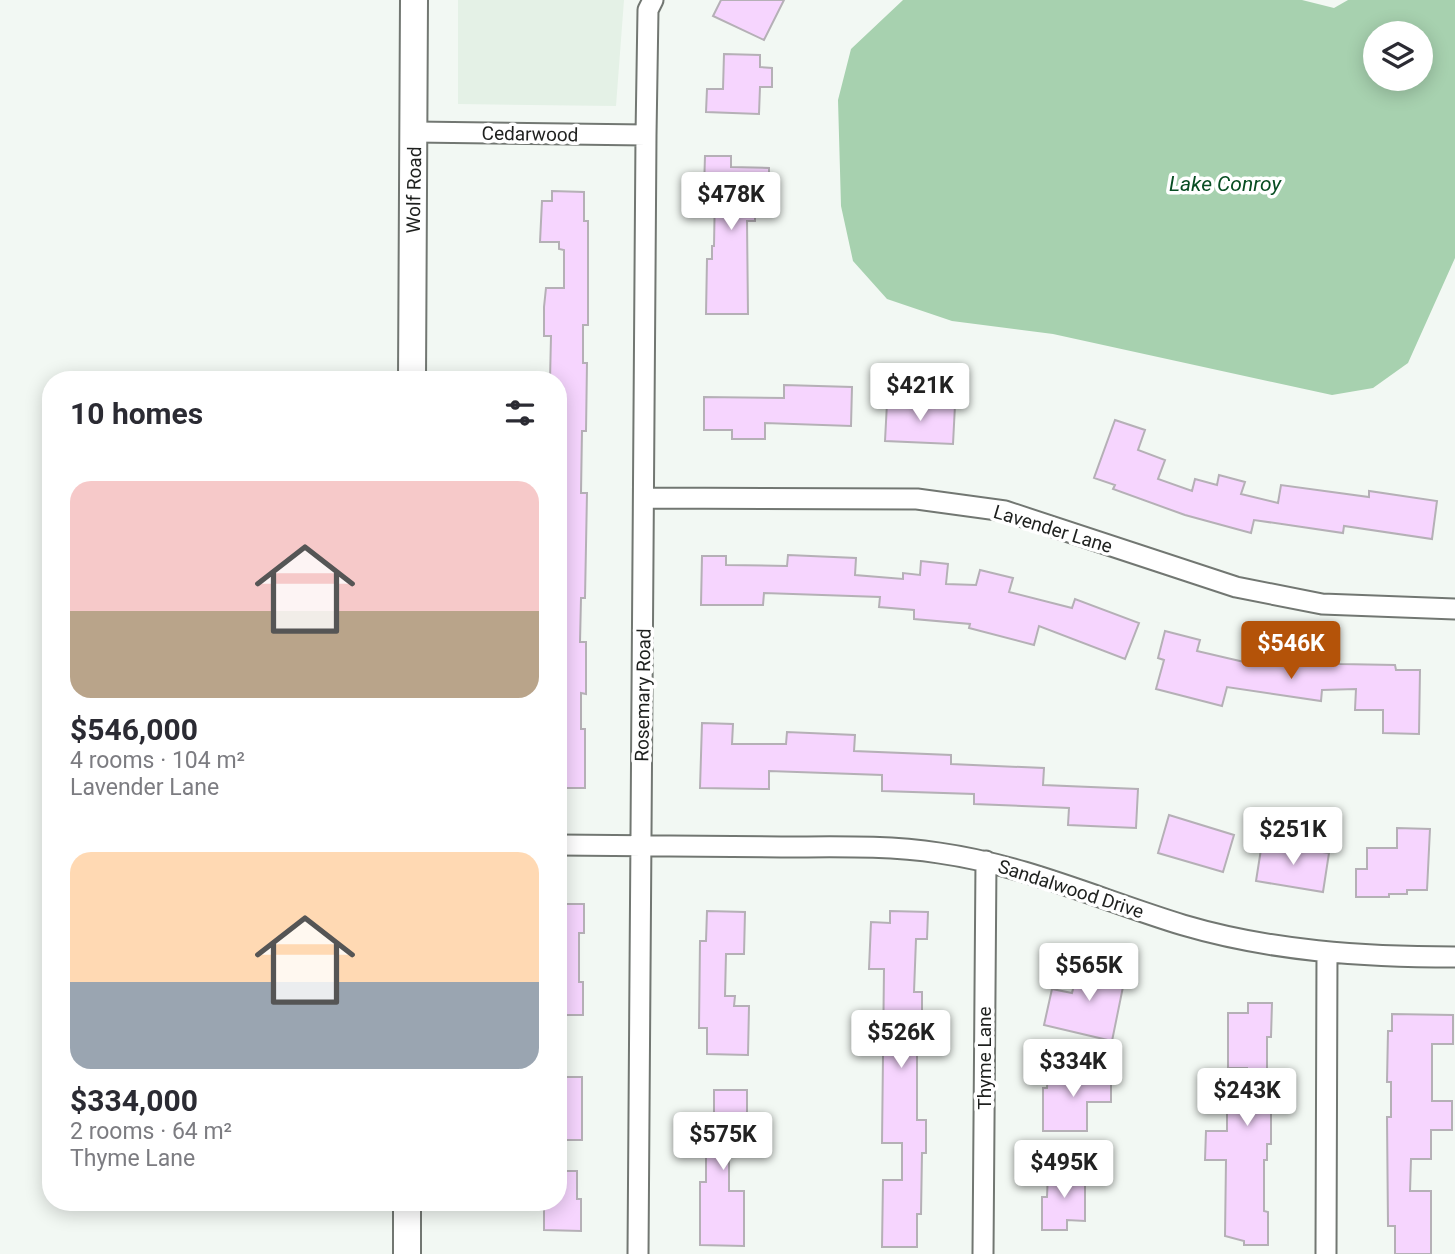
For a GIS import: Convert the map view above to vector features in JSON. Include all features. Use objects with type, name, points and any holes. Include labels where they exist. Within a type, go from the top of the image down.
[{"type":"main road","name":"Wolf Road","points":[[412,371],[414,0]]},
{"type":"main road","points":[[407,1211],[407,1254]]},
{"type":"street","name":"Rosemary Road","points":[[638,1254],[646,135],[648,10],[653,0]]},
{"type":"street","name":"Cedarwood","points":[[415,132],[646,135]]},
{"type":"street","name":"Lavender Lane","points":[[645,498],[917,499],[1004,511],[1236,587],[1322,604],[1455,609]]},
{"type":"street","name":"Sandalwood Drive","points":[[567,845],[892,848],[939,853],[986,861],[1055,880],[1183,925],[1259,943],[1393,957],[1455,957]]},
{"type":"street","name":"Thyme Lane","points":[[983,1254],[986,861]]},
{"type":"street","points":[[1326,1254],[1327,952]]},
{"type":"shaded area","points":[[458,0],[624,0],[616,106],[458,104]]},
{"type":"water","name":"Lake Conroy","points":[[903,0],[1302,0],[1334,8],[1348,0],[1455,0],[1455,258],[1408,363],[1373,388],[1332,395],[1053,334],[952,321],[887,299],[853,261],[841,206],[838,100],[851,49]]},
{"type":"building","points":[[721,0],[784,0],[764,40],[713,16]]},
{"type":"building","points":[[724,54],[760,55],[760,67],[772,68],[772,87],[760,87],[759,114],[706,112],[707,89],[723,89]]},
{"type":"building","points":[[705,156],[731,156],[731,167],[769,168],[769,197],[755,197],[755,221],[747,221],[748,314],[706,314],[707,259],[712,259],[714,246],[715,189],[704,189]]},
{"type":"building","points":[[552,191],[584,192],[584,221],[588,221],[588,325],[583,325],[583,363],[587,363],[586,431],[582,431],[581,493],[587,493],[585,598],[581,598],[580,642],[586,642],[586,694],[581,693],[581,729],[585,729],[585,788],[567,788],[567,371],[550,371],[551,336],[544,336],[546,288],[564,288],[564,250],[559,249],[559,242],[540,242],[542,201],[552,201]]},
{"type":"building","points":[[784,385],[852,387],[851,426],[765,423],[765,439],[732,439],[732,430],[704,430],[704,397],[784,398]]},
{"type":"building","points":[[887,403],[955,405],[953,444],[885,441]]},
{"type":"building","points":[[1115,420],[1145,430],[1138,450],[1165,460],[1158,479],[1192,491],[1195,479],[1217,485],[1219,475],[1245,482],[1241,494],[1278,503],[1281,485],[1369,497],[1369,491],[1437,501],[1432,539],[1344,526],[1343,533],[1254,520],[1251,533],[1185,515],[1113,489],[1115,485],[1094,478]]},
{"type":"building","points":[[788,555],[856,558],[855,575],[903,579],[903,573],[920,575],[921,561],[948,564],[946,584],[976,585],[980,570],[1013,578],[1009,592],[1072,608],[1075,599],[1139,623],[1125,659],[1039,626],[1034,645],[969,628],[970,624],[914,619],[914,610],[879,607],[880,597],[764,593],[763,605],[701,605],[702,556],[726,556],[726,565],[787,566]]},
{"type":"building","points":[[1165,631],[1200,640],[1197,651],[1257,665],[1259,652],[1340,664],[1395,665],[1396,670],[1420,670],[1419,734],[1383,733],[1383,710],[1355,710],[1356,689],[1322,690],[1321,701],[1227,687],[1222,706],[1156,689],[1164,660],[1158,658]]},
{"type":"building","points":[[702,723],[733,724],[732,744],[786,744],[787,732],[855,735],[854,751],[951,755],[951,764],[1044,768],[1043,785],[1138,789],[1136,828],[1068,825],[1069,808],[974,804],[974,794],[882,791],[882,775],[769,771],[769,789],[700,788]]},
{"type":"building","points":[[1169,815],[1234,835],[1223,872],[1158,853]]},
{"type":"building","points":[[1397,828],[1430,829],[1427,890],[1407,890],[1407,894],[1389,894],[1389,897],[1356,897],[1356,869],[1367,869],[1367,848],[1397,848]]},
{"type":"building","points":[[1262,843],[1329,853],[1323,892],[1256,881]]},
{"type":"building","points":[[567,904],[584,904],[584,933],[579,933],[579,982],[583,982],[583,1015],[567,1015]]},
{"type":"building","points":[[707,911],[745,912],[744,954],[726,954],[725,996],[735,996],[734,1006],[749,1006],[748,1055],[707,1054],[707,1028],[699,1028],[700,941],[706,941]]},
{"type":"building","points":[[890,911],[928,912],[927,939],[916,939],[914,992],[922,992],[922,1026],[917,1026],[917,1120],[926,1120],[926,1153],[922,1153],[921,1214],[917,1214],[917,1247],[882,1247],[883,1180],[902,1180],[902,1143],[882,1143],[884,969],[869,969],[871,922],[890,923]]},
{"type":"building","points":[[1080,961],[1126,972],[1112,1041],[1044,1025],[1052,989],[1072,993]]},
{"type":"building","points":[[1248,1003],[1272,1003],[1271,1037],[1267,1037],[1271,1144],[1267,1144],[1267,1160],[1264,1160],[1264,1211],[1268,1212],[1268,1245],[1244,1245],[1244,1241],[1225,1236],[1226,1160],[1205,1160],[1206,1131],[1227,1131],[1227,1102],[1247,1102],[1247,1068],[1228,1068],[1228,1013],[1248,1013]]},
{"type":"building","points":[[1392,1014],[1453,1015],[1453,1044],[1432,1044],[1432,1101],[1452,1101],[1452,1130],[1431,1130],[1431,1159],[1411,1159],[1410,1191],[1431,1191],[1431,1254],[1395,1254],[1395,1226],[1388,1226],[1387,1117],[1391,1117],[1391,1082],[1387,1082],[1388,1031],[1392,1031]]},
{"type":"building","points":[[1048,1072],[1111,1072],[1111,1102],[1087,1102],[1087,1131],[1043,1131],[1043,1088],[1047,1088]]},
{"type":"building","points":[[567,1077],[582,1077],[582,1140],[567,1140]]},
{"type":"building","points":[[714,1090],[747,1090],[747,1139],[733,1139],[732,1156],[729,1156],[729,1191],[744,1191],[744,1246],[700,1245],[700,1182],[706,1182],[706,1117],[714,1117]]},
{"type":"building","points":[[567,1171],[577,1171],[577,1199],[581,1199],[581,1231],[544,1230],[544,1211],[567,1211]]},
{"type":"building","points":[[1048,1172],[1085,1172],[1085,1221],[1067,1220],[1067,1230],[1042,1230],[1042,1197],[1047,1197]]}]
